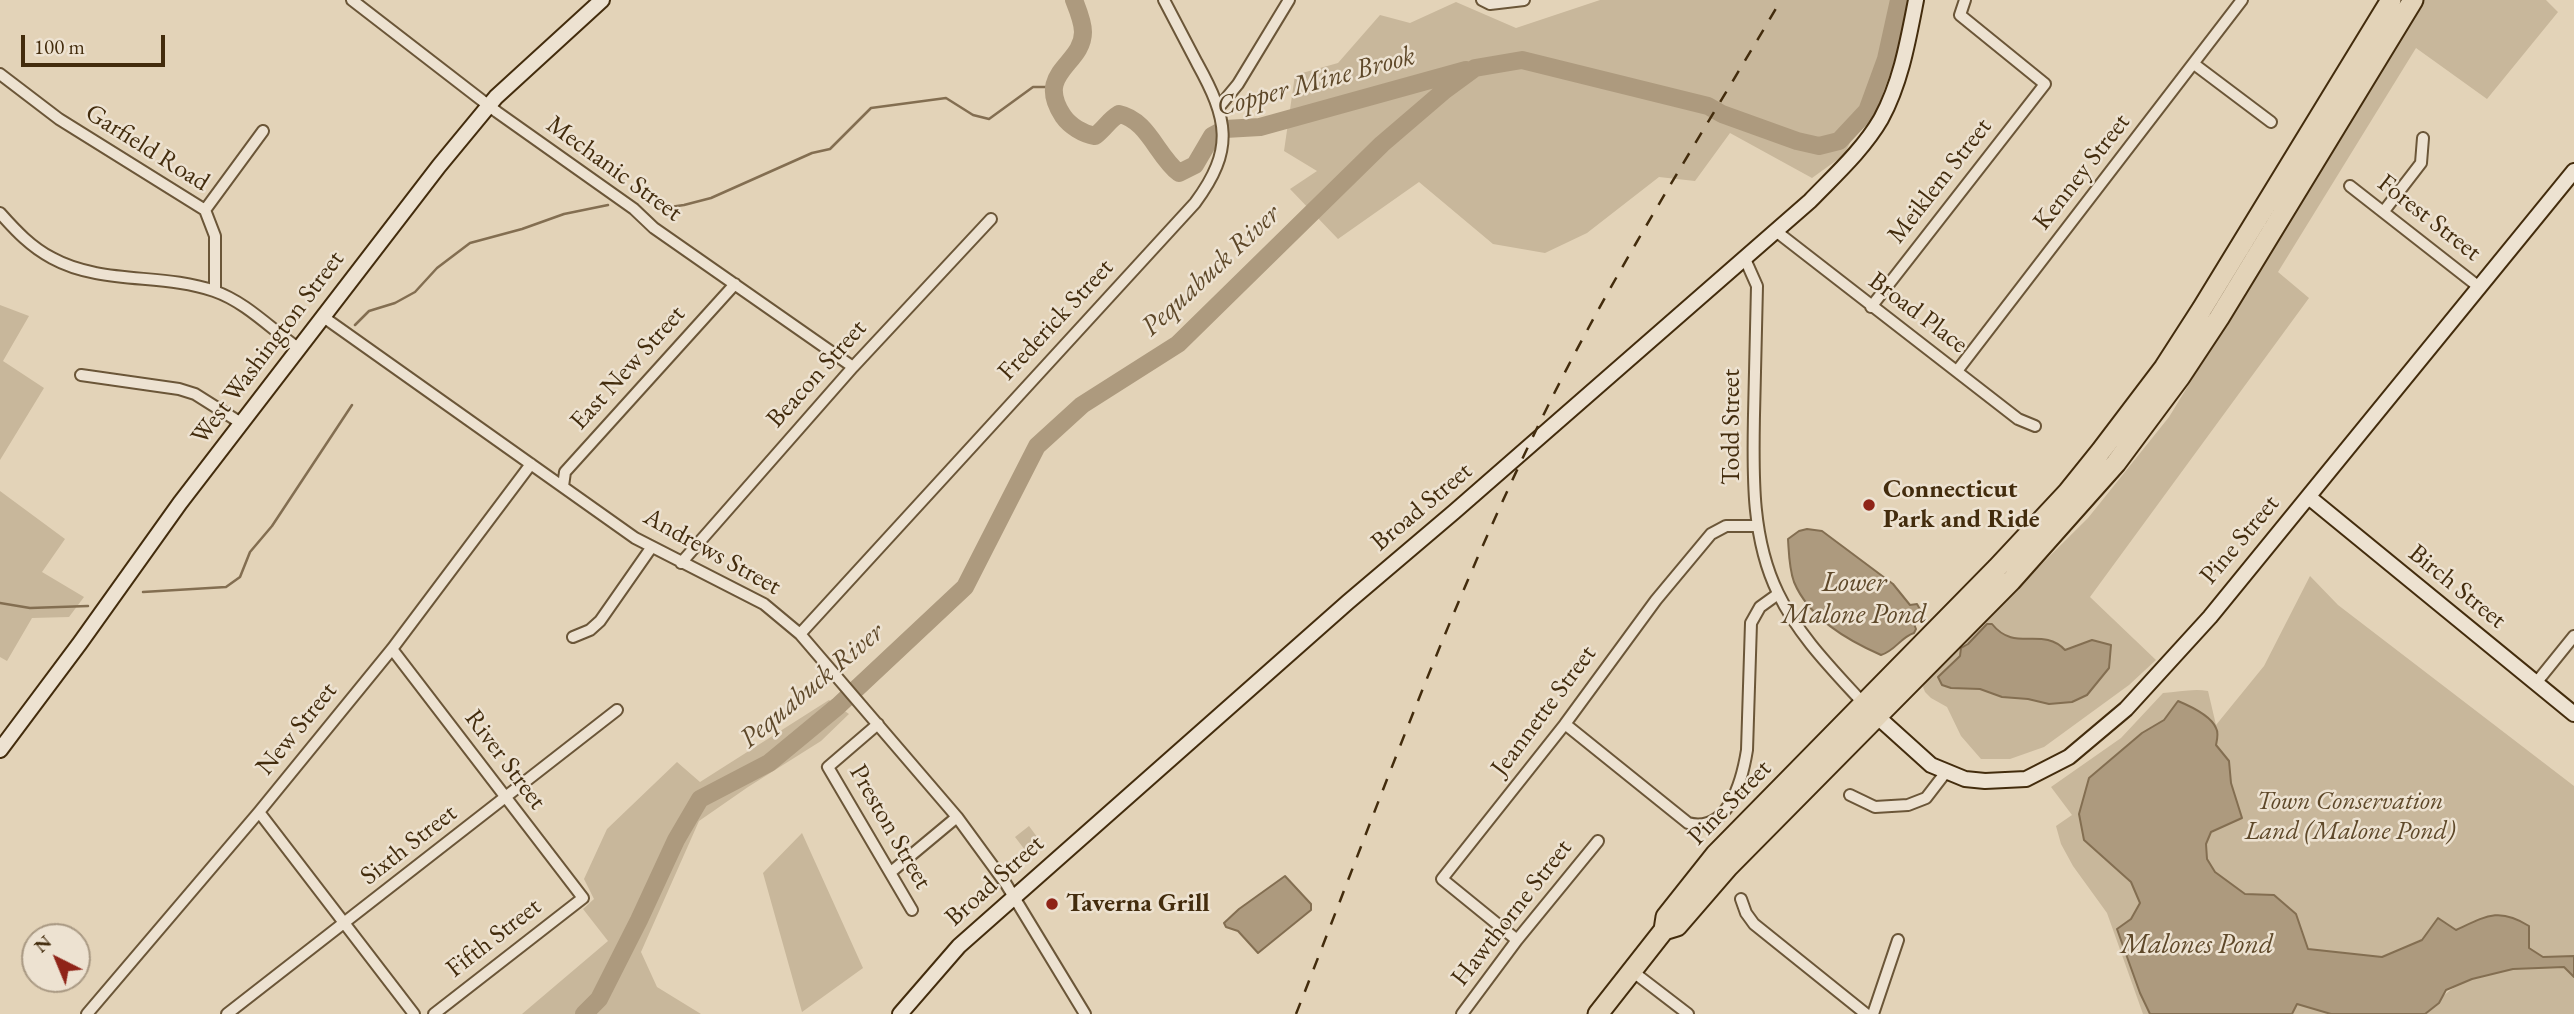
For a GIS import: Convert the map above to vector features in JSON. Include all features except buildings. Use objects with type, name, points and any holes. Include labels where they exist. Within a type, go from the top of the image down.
[{"type":"highway","points":[[1870,710],[2068,492],[2134,410],[2202,309],[2391,0]]},
{"type":"highway","points":[[1870,710],[2045,545],[2091,494],[2149,421],[2219,317],[2413,0]]},
{"type":"highway","name":"Pine Street","points":[[1598,1014],[1664,930],[1677,926],[1870,710]]},
{"type":"main road","name":"West Washington Street","points":[[3,739],[322,316],[488,105],[602,0]]},
{"type":"main road","name":"Broad Street","points":[[900,1014],[959,946],[1348,602],[1777,232],[1847,163],[1880,121],[1896,87],[1916,0]]},
{"type":"main road","name":"Pine Street","points":[[1870,710],[1931,765],[1965,779],[2026,779],[2069,757],[2126,709],[2187,644],[2574,171]]},
{"type":"main road","name":"Birch Street","points":[[2309,498],[2574,714]]},
{"type":"street","name":"Mechanic Street","points":[[352,0],[488,105],[634,209],[654,228],[853,367]]},
{"type":"street","name":"Frederick Street","points":[[800,634],[1195,204],[1213,176],[1223,142],[1219,107],[1164,0]]},
{"type":"street","points":[[1219,107],[1238,83],[1289,0]]},
{"type":"street","points":[[1486,2],[1524,0]]},
{"type":"street","name":"Meiklem Street","points":[[1871,307],[2045,84],[1960,15],[1965,0]]},
{"type":"street","name":"Kenney Street","points":[[1957,371],[2242,0]]},
{"type":"street","points":[[2194,64],[2271,122]]},
{"type":"street","name":"Garfield Road","points":[[0,74],[59,119],[205,210],[215,236],[215,291]]},
{"type":"street","points":[[205,210],[263,131]]},
{"type":"street","points":[[2384,211],[2421,163],[2423,138]]},
{"type":"street","name":"Forest Street","points":[[2350,186],[2479,287]]},
{"type":"street","points":[[0,213],[23,238],[56,260],[80,269],[166,280],[215,291],[243,306],[298,348]]},
{"type":"street","name":"Beacon Street","points":[[681,563],[853,367],[992,219]]},
{"type":"street","name":"Broad Place","points":[[1777,232],[2018,419],[2035,426]]},
{"type":"street","name":"Todd Street","points":[[1745,259],[1757,286],[1753,479],[1758,526],[1778,594],[1815,651],[1870,710]]},
{"type":"street","name":"East New Street","points":[[563,486],[565,472],[735,284]]},
{"type":"street","name":"Andrews Street","points":[[322,316],[651,548],[764,604],[800,634],[957,817],[1014,897],[1085,1014]]},
{"type":"street","points":[[81,375],[179,388],[195,394],[241,423]]},
{"type":"street","name":"New Street","points":[[87,1014],[392,649],[531,464]]},
{"type":"street","name":"Jeannette Street","points":[[1517,940],[1442,879],[1565,724],[1656,600],[1711,534],[1726,526],[1758,526]]},
{"type":"street","points":[[573,637],[590,630],[600,621],[651,548]]},
{"type":"street","points":[[1565,724],[1688,823],[1701,826],[1713,822],[1726,808],[1740,781],[1747,750],[1751,624],[1760,607],[1778,594]]},
{"type":"street","points":[[2536,683],[2574,636]]},
{"type":"street","name":"River Street","points":[[392,649],[583,898]]},
{"type":"street","name":"Sixth Street","points":[[227,1014],[617,710]]},
{"type":"street","name":"Preston Street","points":[[878,724],[828,767],[912,909]]},
{"type":"street","points":[[1850,796],[1875,807],[1908,805],[1926,798],[1946,772]]},
{"type":"street","points":[[258,812],[414,1014]]},
{"type":"street","points":[[891,872],[957,817]]},
{"type":"street","name":"Hawthorne Street","points":[[1462,1014],[1517,940],[1598,841]]},
{"type":"street","name":"Fifth Street","points":[[433,1014],[583,898]]},
{"type":"street","points":[[1741,899],[1746,913],[1755,924],[1866,1014]]},
{"type":"street","points":[[1873,1014],[1898,940]]},
{"type":"street","points":[[1632,971],[1688,1014]]},
{"type":"green space","points":[[1600,0],[1911,0],[1902,37],[1844,155],[1812,178],[1730,133],[1695,181],[1659,177],[1587,233],[1545,253],[1493,244],[1419,182],[1338,239],[1290,189],[1317,171],[1284,151],[1295,75],[1338,63],[1380,15],[1410,23],[1456,2],[1516,28]]},
{"type":"green space","points":[[2424,0],[2546,0],[2558,12],[2487,99],[2416,48],[2278,272],[2309,298],[2090,597],[2156,660],[2129,685],[2044,747],[2010,759],[1981,759],[1961,736],[1947,707],[1925,692],[1923,687],[1926,679],[2088,518],[2169,417]]},
{"type":"green space","points":[[0,305],[29,316],[3,361],[44,388],[0,460]]},
{"type":"green space","points":[[0,491],[65,539],[42,572],[84,597],[69,617],[32,618],[7,661],[0,657]]},
{"type":"green space","name":"Town Conservation Land (Malone Pond)","points":[[2310,576],[2338,605],[2574,786],[2574,969],[2565,968],[2574,977],[2574,1014],[2425,1014],[2460,985],[2309,993],[2314,1009],[2331,1014],[2143,1014],[2107,913],[2073,866],[2061,844],[2056,826],[2072,815],[2051,787],[2121,738],[2163,693],[2208,691],[2216,725],[2264,666]]},
{"type":"green space","points":[[829,700],[849,714],[821,741],[699,821],[641,952],[657,987],[701,1014],[522,1014],[608,941],[583,909],[594,899],[584,879],[607,829],[677,762],[700,782]]},
{"type":"green space","points":[[1029,826],[1040,841],[1022,857],[1018,857],[1025,850],[1015,837]]},
{"type":"green space","points":[[802,833],[863,968],[802,1012],[763,873]]},
{"type":"water","name":"Lower Malone Pond","points":[[1807,529],[1822,531],[1893,584],[1910,605],[1917,604],[1921,611],[1921,620],[1914,624],[1914,633],[1881,655],[1842,635],[1819,617],[1801,595],[1790,566],[1788,539]]},
{"type":"water","name":"Lower Malone Pond","points":[[1987,624],[1992,624],[2010,637],[2047,640],[2065,650],[2092,640],[2111,645],[2109,668],[2087,695],[2072,702],[2049,704],[2002,697],[1980,689],[1942,685],[1938,677],[1960,656],[1961,648]]},
{"type":"water","name":"Malones Pond","points":[[2178,701],[2205,716],[2216,728],[2216,745],[2229,761],[2231,783],[2242,818],[2211,832],[2206,844],[2207,859],[2215,872],[2245,894],[2274,895],[2296,914],[2308,949],[2382,957],[2422,940],[2438,918],[2456,930],[2484,918],[2501,915],[2529,926],[2529,948],[2543,957],[2574,956],[2574,977],[2564,967],[2513,969],[2472,979],[2446,990],[2439,1003],[2425,1014],[2331,1014],[2297,1004],[2292,1014],[2150,1014],[2117,929],[2131,919],[2140,903],[2131,882],[2084,840],[2079,814],[2089,778],[2142,733],[2164,720]]},
{"type":"water","points":[[1285,876],[1311,904],[1311,910],[1258,953],[1238,931],[1226,927],[1224,923]]},
{"type":"waterway","name":"Copper Mine Brook","points":[[1074,0],[1083,32],[1076,53],[1062,70],[1054,89],[1063,116],[1077,129],[1095,136],[1119,114],[1129,118],[1138,123],[1179,173],[1195,165],[1212,136],[1225,129],[1260,127],[1466,70]]},
{"type":"waterway","name":"Pequabuck River","points":[[584,1014],[599,999],[676,840],[700,799],[769,763],[838,706],[965,587],[1037,446],[1082,405],[1178,344],[1382,144],[1445,90],[1475,68],[1522,60],[1708,106],[1722,114],[1797,141],[1819,146],[1839,141],[1867,111],[1886,59],[1899,0]]},
{"type":"waterway","points":[[656,209],[711,198],[812,153],[830,149],[871,108],[946,98],[973,115],[989,119],[1033,87],[1055,87]]},
{"type":"waterway","points":[[355,325],[369,311],[395,303],[415,292],[437,268],[470,243],[564,214],[608,205]]},
{"type":"waterway","points":[[143,592],[226,587],[240,577],[250,552],[272,526],[352,405]]},
{"type":"waterway","points":[[0,603],[30,608],[88,606]]},
{"type":"railway","points":[[1296,1014],[1443,639],[1507,491],[1597,311],[1781,0]]},
{"type":"place","name":"Connecticut Park and Ride","points":[[1869,505]]},
{"type":"place","name":"Taverna Grill","points":[[1052,904]]}]
